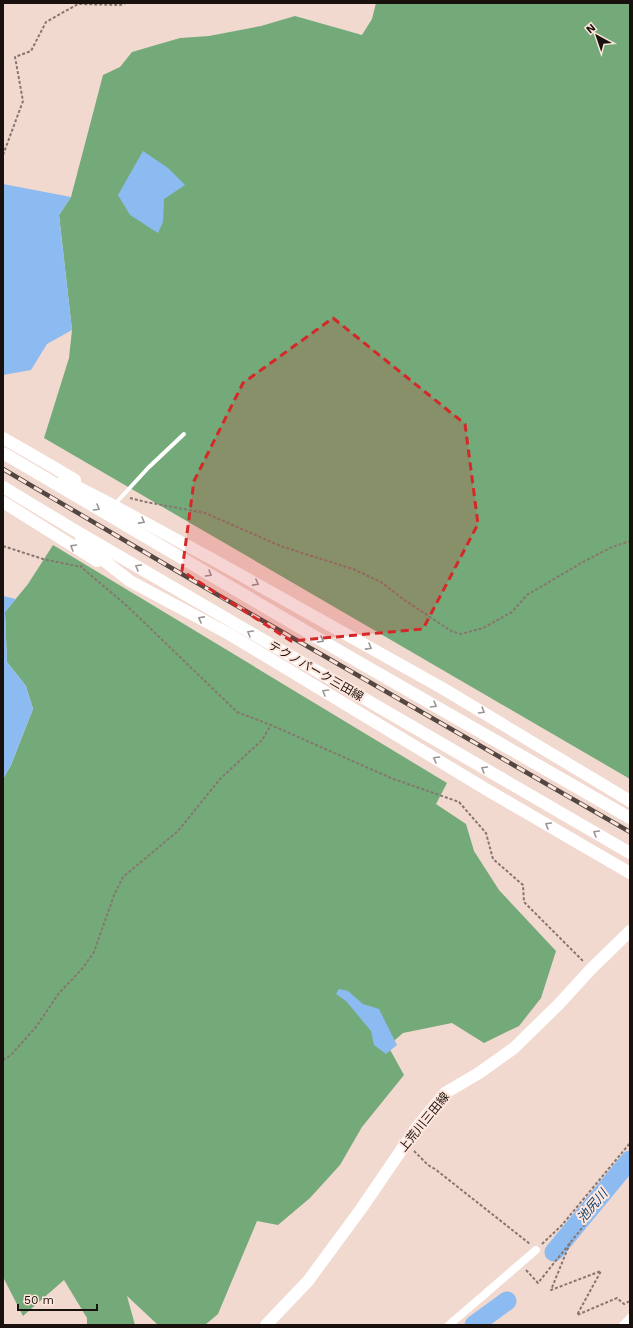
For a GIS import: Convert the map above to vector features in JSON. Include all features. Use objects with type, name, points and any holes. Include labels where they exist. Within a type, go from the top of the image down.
[{"type":"main road","points":[[3,438],[442,688],[630,800]]},
{"type":"main road","points":[[3,452],[114,501]]},
{"type":"main road","points":[[3,452],[336,649],[630,818]]},
{"type":"main road","name":"テクノパーク三田線","points":[[3,487],[630,853]]},
{"type":"main road","points":[[3,502],[86,555],[130,581],[229,634],[489,791],[630,873]]},
{"type":"main road","points":[[76,531],[93,552],[130,581]]},
{"type":"main road","name":"上荒川三田線","points":[[266,1325],[308,1281],[361,1209],[417,1127],[445,1093],[479,1073],[514,1048],[630,931]]},
{"type":"street","points":[[449,1325],[536,1250]]},
{"type":"street","points":[[623,1325],[630,1318]]},
{"type":"lane","points":[[114,501],[184,434]]},
{"type":"path","points":[[3,155],[22,101],[15,57],[31,50],[46,22],[78,4],[120,5],[126,3]]},
{"type":"path","points":[[114,501],[205,513],[284,547],[353,568],[381,582],[403,599],[451,631],[461,634],[483,628],[512,612],[527,595],[583,562],[612,547],[630,541]]},
{"type":"path","points":[[3,546],[44,559],[81,567],[126,605],[237,712],[271,725],[391,778],[459,802],[486,833],[493,859],[523,885],[524,902],[591,969]]},
{"type":"path","points":[[81,567],[86,555]]},
{"type":"path","points":[[3,1060],[11,1054],[36,1027],[59,993],[82,969],[94,952],[114,895],[124,877],[178,832],[220,779],[262,740],[271,725]]},
{"type":"path","points":[[405,1144],[428,1165],[510,1228],[536,1250],[562,1224],[630,1143]]},
{"type":"path","points":[[520,1264],[538,1283],[586,1223]]},
{"type":"path","points":[[570,1243],[551,1290],[601,1271],[576,1314],[617,1298],[624,1304],[630,1301]]},
{"type":"highlighted area","points":[[333,318],[465,424],[478,524],[423,629],[291,641],[182,571],[194,481],[243,383]]},
{"type":"green space","points":[[376,3],[630,3],[630,779],[44,438],[69,358],[72,330],[59,215],[71,197],[103,75],[120,67],[132,52],[180,38],[209,36],[261,26],[295,16],[362,35],[372,19]]},
{"type":"green space","points":[[53,545],[447,783],[436,804],[466,824],[474,851],[499,890],[556,951],[541,998],[519,1026],[484,1043],[452,1023],[403,1033],[388,1046],[404,1075],[362,1127],[340,1165],[310,1198],[278,1225],[257,1221],[218,1314],[205,1325],[158,1325],[127,1296],[135,1325],[87,1325],[87,1318],[64,1280],[23,1316],[3,1277],[3,779],[11,765],[33,709],[26,686],[7,662],[5,612],[28,584]]},
{"type":"water","points":[[143,151],[168,168],[185,185],[164,199],[163,222],[158,233],[130,215],[118,195]]},
{"type":"water","points":[[3,184],[71,197],[59,215],[72,330],[47,344],[31,370],[3,375]]},
{"type":"water","points":[[3,596],[16,599],[5,612],[7,662],[26,686],[33,709],[11,765],[3,779]]},
{"type":"water","points":[[339,989],[348,991],[363,1004],[379,1009],[397,1045],[386,1054],[374,1045],[371,1031],[346,1001],[336,994]]},
{"type":"waterway","name":"池尻川","points":[[554,1252],[630,1160]]},
{"type":"waterway","name":"池尻川","points":[[474,1325],[507,1301]]},
{"type":"railway","points":[[3,469],[192,580],[630,832]]}]
